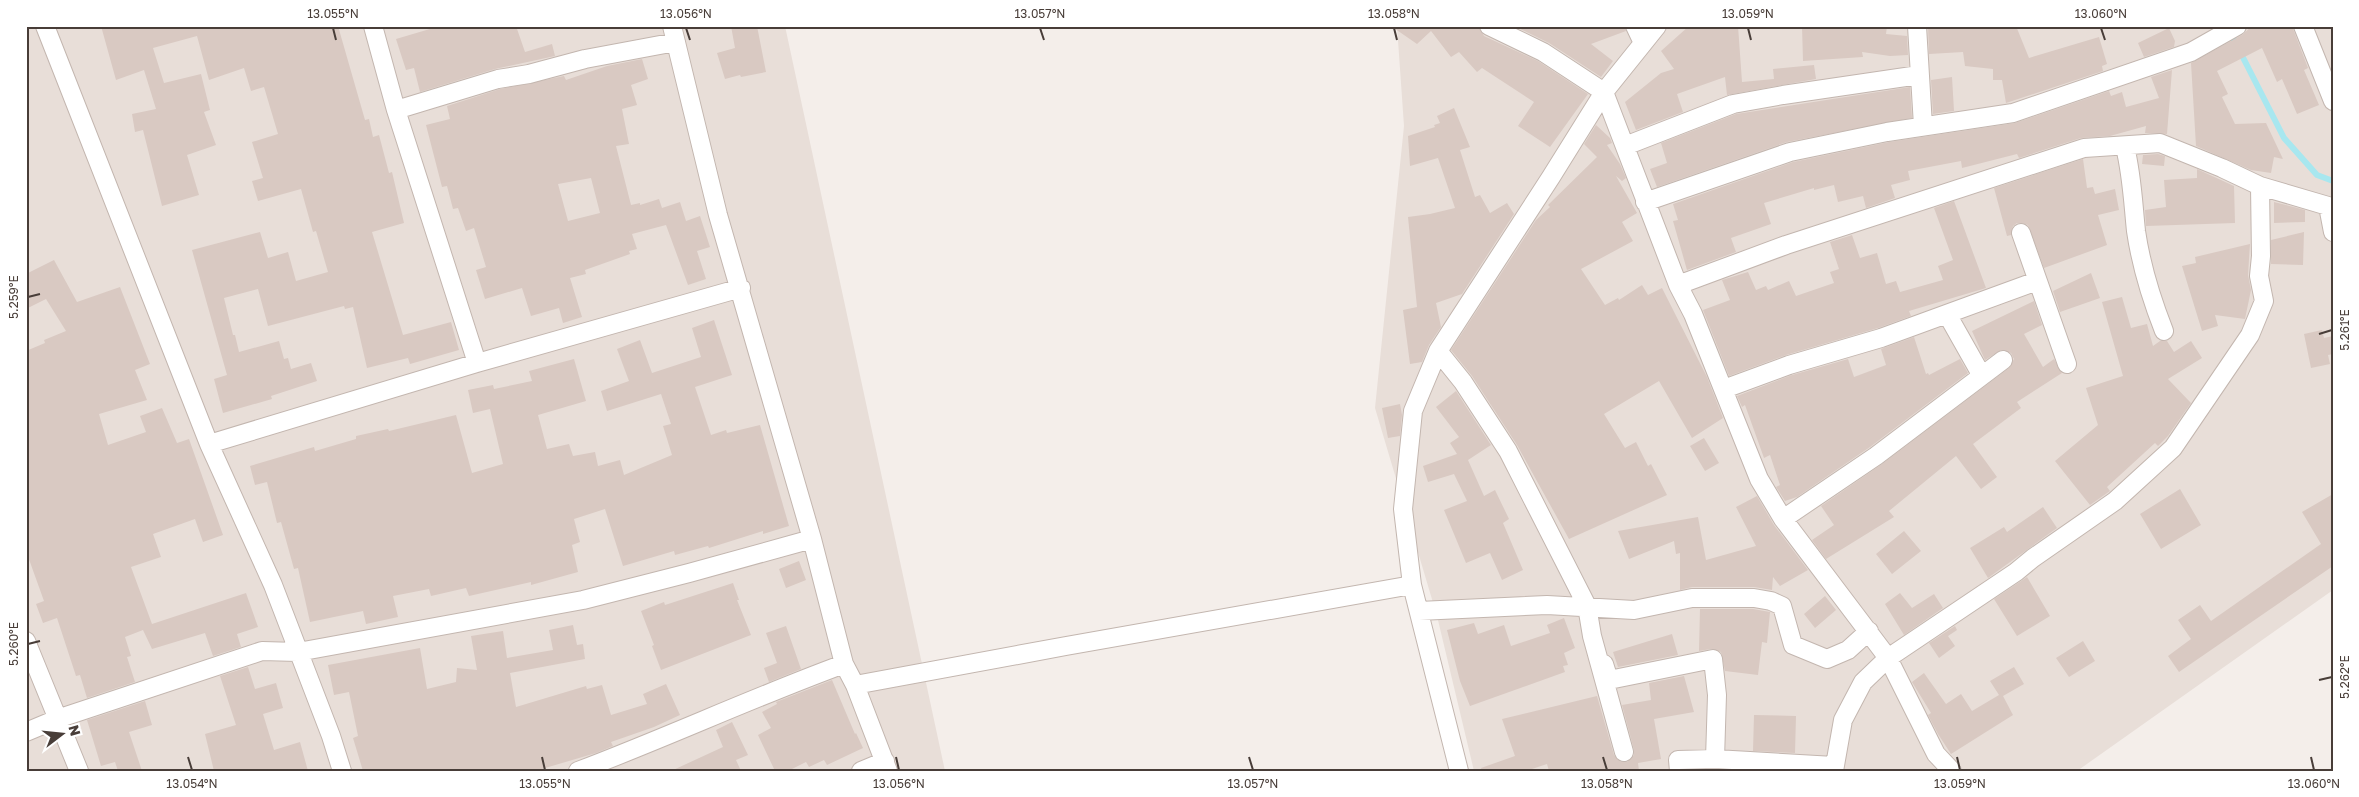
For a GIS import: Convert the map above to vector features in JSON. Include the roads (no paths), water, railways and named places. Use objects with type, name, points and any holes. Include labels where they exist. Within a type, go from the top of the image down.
[{"type":"street","points":[[45,26],[209,444],[273,585],[331,736],[342,771]]},
{"type":"street","points":[[373,26],[396,110],[477,363]]},
{"type":"street","points":[[1489,26],[1543,52],[1604,92],[1678,286],[1693,314],[1759,479],[1783,519],[1888,658],[1936,754],[1952,771]]},
{"type":"street","points":[[1635,26],[1643,43]]},
{"type":"street","points":[[1459,771],[1412,585],[1403,509],[1407,452],[1413,411],[1438,351],[1604,92],[1657,26]]},
{"type":"street","points":[[1916,26],[1923,126]]},
{"type":"street","points":[[1645,202],[1790,152],[1923,126],[2013,113],[2191,52],[2238,26]]},
{"type":"street","points":[[2302,26],[2333,101]]},
{"type":"street","points":[[396,110],[498,79],[529,74],[674,34],[718,215],[741,288],[812,539],[844,664],[886,766],[861,771]]},
{"type":"street","points":[[1625,146],[1734,104],[1919,75]]},
{"type":"street","points":[[1678,286],[1786,245],[2084,148],[2126,146],[2136,143],[2160,143],[2222,168],[2260,186],[2330,203],[2333,232]]},
{"type":"street","points":[[2126,146],[2131,173],[2136,232],[2149,291],[2164,331]]},
{"type":"street","points":[[1679,771],[1678,760],[1715,759],[1834,768],[1843,720],[1863,682],[1888,658],[2016,572],[2115,501],[2172,448],[2250,335],[2264,301],[2259,276],[2261,256],[2260,186]]},
{"type":"street","points":[[2021,233],[2067,364]]},
{"type":"street","points":[[1724,389],[1789,365],[1881,338],[2037,281]]},
{"type":"street","points":[[209,444],[477,363],[741,288]]},
{"type":"street","points":[[1947,314],[1982,376]]},
{"type":"street","points":[[1438,351],[1463,382],[1508,451],[1587,606],[1609,680],[1713,659],[1717,696],[1714,726],[1715,759]]},
{"type":"street","points":[[1783,519],[1876,456],[2003,360]]},
{"type":"street","points":[[26,732],[57,719],[262,651],[298,652],[583,600],[812,539]]},
{"type":"street","points":[[854,685],[1412,585]]},
{"type":"street","points":[[1418,611],[1547,605],[1634,610],[1692,598],[1754,598],[1771,600],[1782,606],[1793,645],[1827,659],[1848,650],[1869,631]]},
{"type":"street","points":[[1587,606],[1592,636],[1624,752]]},
{"type":"street","points":[[26,641],[79,771]]},
{"type":"street","points":[[578,771],[702,722],[775,689],[844,664]]},
{"type":"waterway","points":[[2230,32],[2284,138],[2317,175],[2333,181]]}]
